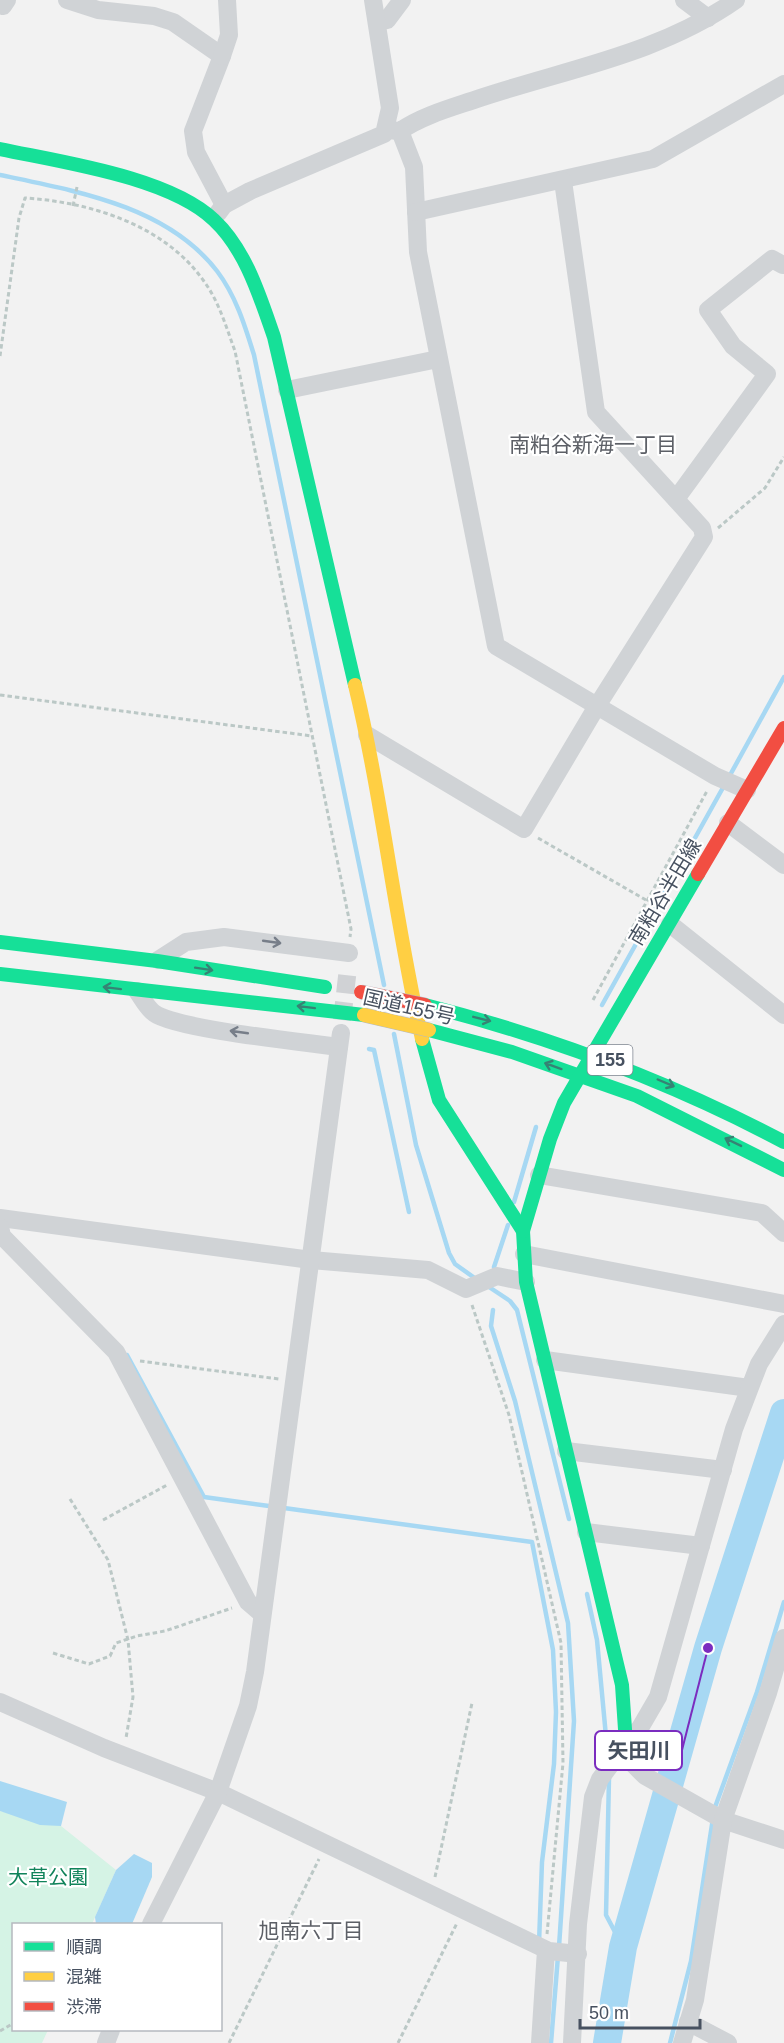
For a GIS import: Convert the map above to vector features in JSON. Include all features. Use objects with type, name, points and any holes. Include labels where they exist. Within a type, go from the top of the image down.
[{"type":"main road","points":[[0,149],[115,176],[171,193],[219,212],[230,240],[262,303],[274,337],[367,735],[406,970],[439,1100],[524,1231]]},
{"type":"main road","name":"南粕谷半田線","points":[[626,1744],[622,1684],[526,1282],[524,1231],[539,1175],[564,1103],[784,728]]},
{"type":"main road","name":"国道155号","points":[[0,942],[349,990],[516,1027],[594,1053],[710,1103],[784,1142]]},
{"type":"main road","name":"国道155号","points":[[0,974],[364,1015],[429,1030],[512,1052],[646,1101],[784,1170]]},
{"type":"street","points":[[67,0],[98,10],[154,16],[173,22],[222,56]]},
{"type":"street","points":[[227,0],[229,35],[193,131],[196,152],[219,212],[249,191],[380,138],[394,130],[456,107],[635,52],[679,34],[736,0]]},
{"type":"street","points":[[374,0],[394,130],[414,167],[418,252],[496,646],[715,776],[747,790]]},
{"type":"street","points":[[378,22],[387,20],[402,0]]},
{"type":"street","points":[[684,0],[708,18]]},
{"type":"street","points":[[416,212],[563,181],[653,159],[784,84]]},
{"type":"street","points":[[367,735],[524,829],[597,706],[704,536],[702,528],[596,412],[563,181]]},
{"type":"street","points":[[676,499],[767,374],[734,346],[708,310],[772,260],[784,267]]},
{"type":"street","points":[[287,390],[438,359]]},
{"type":"street","points":[[728,823],[784,865]]},
{"type":"street","points":[[670,924],[784,1015]]},
{"type":"street","points":[[157,962],[186,942],[224,937],[349,953]]},
{"type":"street","points":[[137,991],[151,1011],[166,1018],[217,1029],[340,1040],[294,1381],[255,1608],[248,1706],[218,1792],[152,1923]]},
{"type":"street","points":[[539,1175],[762,1213],[784,1233]]},
{"type":"street","points":[[0,1218],[311,1260],[428,1270],[466,1289],[497,1276],[526,1282]]},
{"type":"street","points":[[0,1227],[2,1236],[116,1352],[255,1608]]},
{"type":"street","points":[[524,1254],[784,1304]]},
{"type":"street","points":[[572,2043],[573,1954],[592,1797],[600,1779],[640,1728],[658,1697],[700,1546],[749,1388],[769,1345],[784,1324]]},
{"type":"street","points":[[544,1360],[749,1388]]},
{"type":"street","points":[[566,1452],[723,1470]]},
{"type":"street","points":[[586,1532],[700,1546]]},
{"type":"street","points":[[682,2043],[695,2000],[721,1818],[768,1693],[784,1638]]},
{"type":"street","points":[[0,1702],[123,1755],[218,1792],[325,1846],[548,1951],[573,1954]]},
{"type":"street","points":[[626,1744],[631,1762],[645,1776],[721,1818],[784,1840]]},
{"type":"street","points":[[540,2043],[548,1951]]},
{"type":"street","points":[[688,2022],[728,2043]]},
{"type":"path","points":[[0,356],[19,218],[26,198],[47,199],[116,216],[143,228],[186,260],[204,280],[215,300],[235,351],[351,928],[349,953]]},
{"type":"path","points":[[704,536],[717,529],[765,488],[784,457]]},
{"type":"path","points":[[0,695],[312,736]]},
{"type":"path","points":[[593,1000],[715,776]]},
{"type":"path","points":[[524,829],[646,900]]},
{"type":"path","points":[[466,1289],[483,1331],[510,1414],[561,1643],[563,1763],[548,1951]]},
{"type":"path","points":[[124,1366],[138,1361],[294,1381]]},
{"type":"path","points":[[103,1520],[182,1477]]},
{"type":"path","points":[[70,1499],[108,1560],[128,1640],[133,1697],[123,1755]]},
{"type":"path","points":[[53,1653],[89,1664],[110,1656],[116,1643],[136,1636],[255,1608]]},
{"type":"path","points":[[431,1895],[472,1703]]},
{"type":"path","points":[[229,2043],[325,1846]]},
{"type":"path","points":[[398,2043],[463,1911]]},
{"type":"green space","name":"大草公園","points":[[0,1811],[61,1826],[116,1870],[92,1923],[12,1923],[12,2031],[48,2031],[42,2043],[0,2043]]},
{"type":"water","points":[[0,1781],[67,1802],[61,1826],[40,1825],[0,1811]]},
{"type":"water","points":[[134,1854],[152,1863],[152,1877],[132,1923],[96,1923],[95,1917],[116,1870]]},
{"type":"waterway","points":[[0,175],[89,195],[146,216],[173,231],[196,249],[217,271],[235,301],[254,355],[384,985]]},
{"type":"waterway","points":[[729,777],[784,677]]},
{"type":"waterway","points":[[602,1005],[725,784]]},
{"type":"waterway","points":[[394,1034],[416,1145],[449,1253],[455,1264],[476,1279]]},
{"type":"waterway","points":[[369,1049],[374,1050],[409,1212]]},
{"type":"waterway","points":[[514,1202],[536,1127]]},
{"type":"waterway","points":[[494,1267],[508,1225]]},
{"type":"waterway","points":[[486,1285],[510,1301],[517,1310],[569,1519]]},
{"type":"waterway","points":[[493,1310],[491,1326],[515,1401],[568,1623],[574,1721],[559,1947]]},
{"type":"waterway","points":[[127,1355],[204,1497],[269,1506]]},
{"type":"waterway","points":[[607,2043],[623,1947],[708,1648],[784,1413]]},
{"type":"waterway","points":[[284,1508],[532,1542],[553,1650],[556,1712],[554,1764],[542,1862],[539,1943]]},
{"type":"waterway","points":[[587,1594],[597,1640],[608,1758]]},
{"type":"waterway","points":[[714,1810],[757,1692],[784,1602]]},
{"type":"waterway","points":[[609,1778],[606,1915],[623,1947]]},
{"type":"waterway","points":[[670,2043],[691,1961],[713,1818]]},
{"type":"waterway","points":[[551,2043],[558,1956]]},
{"type":"tunnel","points":[[342,1020],[348,968]]},
{"type":"traffic: fast","points":[[0,149],[113,173],[170,193],[194,205],[214,220],[235,245],[251,275],[274,337],[355,685]]},
{"type":"traffic: fast","points":[[523,1231],[550,1139],[564,1103],[698,874]]},
{"type":"traffic: fast","points":[[0,942],[157,961],[325,987]]},
{"type":"traffic: fast","points":[[0,974],[364,1015]]},
{"type":"traffic: fast","points":[[425,1005],[518,1031],[609,1063],[697,1099],[784,1142]]},
{"type":"traffic: fast","points":[[429,1030],[512,1052],[637,1096],[784,1170]]},
{"type":"traffic: fast","points":[[422,1039],[439,1100],[523,1231],[526,1282],[622,1685],[626,1744]]},
{"type":"traffic: slow","points":[[355,685],[422,1039]]},
{"type":"traffic: slow","points":[[364,1015],[429,1030]]},
{"type":"traffic: jam","points":[[698,874],[784,728]]},
{"type":"traffic: jam","points":[[361,992],[425,1005]]},
{"type":"place","name":"矢田川","points":[[708,1648]]},
{"type":"district","name":"南粕谷新海一丁目","points":[[593,444]]},
{"type":"district","name":"旭南六丁目","points":[[311,1930]]}]
